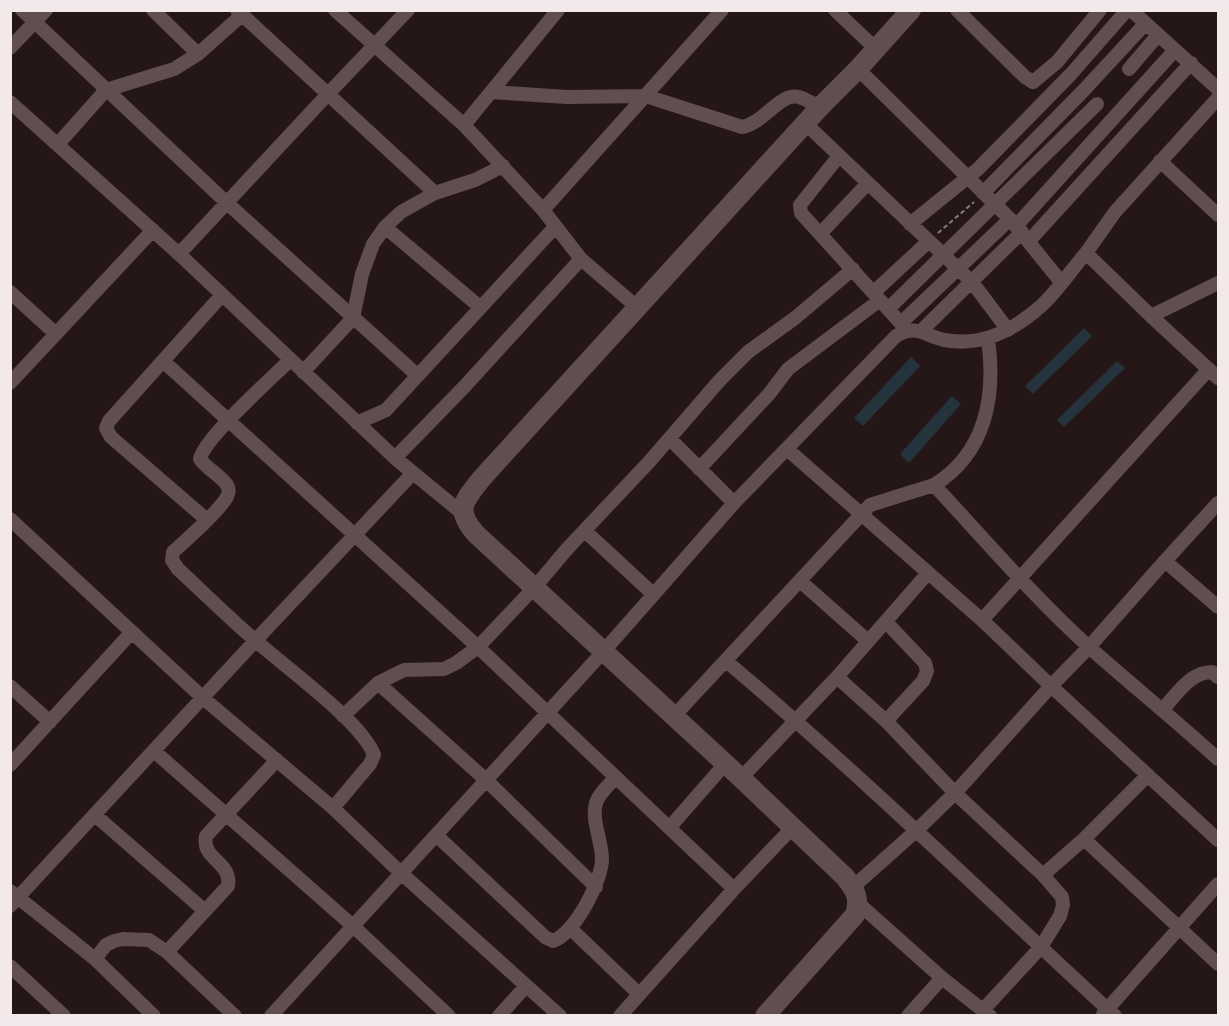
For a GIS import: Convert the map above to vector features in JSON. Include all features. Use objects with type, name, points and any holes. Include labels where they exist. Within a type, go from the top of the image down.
[{"type":"main road","points":[[765,1016],[846,927],[855,915],[856,895],[835,867],[476,534],[466,523],[462,513],[467,498],[482,478],[911,10]]},
{"type":"street","points":[[22,10],[227,203],[417,375]]},
{"type":"street","points":[[10,48],[46,10]]},
{"type":"street","points":[[153,10],[198,54]]},
{"type":"street","points":[[336,10],[464,125],[543,210],[581,259],[638,308]]},
{"type":"street","points":[[179,254],[408,10]]},
{"type":"street","points":[[464,125],[558,10]]},
{"type":"street","points":[[543,210],[722,10]]},
{"type":"street","points":[[835,10],[876,49]]},
{"type":"street","points":[[957,10],[1030,81],[1036,80],[1057,62],[1086,30],[1100,10]]},
{"type":"street","points":[[910,224],[978,168],[1071,74],[1129,10],[1218,89]]},
{"type":"street","points":[[58,144],[106,90],[174,69],[198,54],[239,13],[435,193]]},
{"type":"street","points":[[983,193],[1146,24]]},
{"type":"street","points":[[1129,69],[1158,35]]},
{"type":"street","points":[[271,1016],[548,713],[734,503],[896,336],[972,282],[1176,50]]},
{"type":"street","points":[[1115,57],[1144,84]]},
{"type":"street","points":[[1057,62],[1113,119]]},
{"type":"street","points":[[910,328],[957,268],[1020,229],[1191,63]]},
{"type":"street","points":[[858,69],[1020,229],[1061,282]]},
{"type":"street","points":[[491,93],[646,96],[742,127],[751,126],[759,121],[787,97],[797,96],[820,107]]},
{"type":"street","points":[[839,156],[799,209],[880,300],[910,328],[953,341],[968,342],[988,339],[1008,330],[1042,306],[1086,253],[1115,212],[1218,98]]},
{"type":"street","points":[[699,469],[769,394],[788,369],[880,300],[944,256],[1097,104]]},
{"type":"street","points":[[11,105],[153,230],[412,474],[462,513]]},
{"type":"street","points":[[806,124],[972,282],[1008,330]]},
{"type":"street","points":[[1160,161],[1218,215]]},
{"type":"street","points":[[303,372],[353,318],[362,274],[373,244],[386,227],[401,212],[435,193],[465,184],[503,166]]},
{"type":"street","points":[[820,234],[867,184]]},
{"type":"street","points":[[386,227],[480,307]]},
{"type":"street","points":[[357,423],[386,410],[555,227]]},
{"type":"street","points":[[10,383],[153,230]]},
{"type":"street","points":[[880,300],[929,241]]},
{"type":"street","points":[[982,620],[1214,373],[1086,253]]},
{"type":"street","points":[[395,458],[465,386],[581,259]]},
{"type":"street","points":[[342,716],[378,683],[404,670],[444,669],[478,647],[670,439],[720,380],[748,352],[795,318],[853,269]]},
{"type":"street","points":[[1151,316],[1218,284]]},
{"type":"street","points":[[10,292],[56,334]]},
{"type":"street","points":[[207,520],[107,432],[109,421],[222,296]]},
{"type":"street","points":[[674,716],[870,505],[934,485],[952,474],[982,428],[989,408],[991,358],[988,339]]},
{"type":"street","points":[[290,360],[229,420],[202,451],[200,459],[227,485],[228,496],[207,520],[173,552],[172,560],[178,569],[255,641],[342,716],[370,744],[374,755],[370,764],[333,808]]},
{"type":"street","points":[[163,361],[478,647],[734,889]]},
{"type":"street","points":[[670,439],[734,503]]},
{"type":"street","points":[[787,448],[982,620],[1050,686],[1218,840]]},
{"type":"street","points":[[147,1013],[95,959],[13,898],[95,815],[412,474]]},
{"type":"street","points":[[934,485],[1020,578],[1089,647],[1218,759]]},
{"type":"street","points":[[837,677],[886,721],[955,792],[1043,875],[1062,897],[1063,905],[1060,916],[1041,947],[987,1013],[942,978],[856,895],[955,792],[1050,686],[1089,647],[1218,503]]},
{"type":"street","points":[[10,519],[131,633],[203,698],[333,808],[401,873],[560,1016]]},
{"type":"street","points":[[585,531],[654,594]]},
{"type":"street","points":[[1165,561],[1218,607]]},
{"type":"street","points":[[741,778],[837,677],[928,573]]},
{"type":"street","points":[[800,581],[868,641]]},
{"type":"street","points":[[886,622],[925,663],[927,671],[922,681],[886,721]]},
{"type":"street","points":[[10,765],[131,633]]},
{"type":"street","points":[[726,661],[795,719],[917,830],[1108,1013],[1218,884]]},
{"type":"street","points":[[1162,709],[1190,679],[1203,672],[1212,672],[1218,677]]},
{"type":"street","points":[[378,683],[486,780],[596,887]]},
{"type":"street","points":[[10,686],[50,722]]},
{"type":"street","points":[[154,751],[353,926],[449,1016]]},
{"type":"street","points":[[167,952],[228,886],[229,878],[224,868],[207,851],[206,836],[277,760]]},
{"type":"street","points":[[670,827],[725,764]]},
{"type":"street","points":[[1043,875],[1084,839],[1148,775]]},
{"type":"street","points":[[436,835],[545,938],[553,940],[561,938],[596,887],[602,860],[595,805],[599,796],[616,777]]},
{"type":"street","points":[[95,815],[205,911]]},
{"type":"street","points":[[620,1016],[793,827]]},
{"type":"street","points":[[1084,839],[1218,964]]},
{"type":"street","points":[[570,928],[639,994]]},
{"type":"street","points":[[95,959],[106,945],[123,939],[149,939],[167,952],[235,1016]]},
{"type":"street","points":[[10,966],[61,1014]]},
{"type":"street","points":[[908,1016],[942,978]]},
{"type":"street","points":[[499,1016],[526,986]]},
{"type":"path","points":[[929,241],[983,193]]},
{"type":"building","points":[[1084,328],[1092,336],[1033,394],[1025,386]]},
{"type":"building","points":[[911,357],[920,366],[863,426],[854,418]]},
{"type":"building","points":[[1117,361],[1125,368],[1064,427],[1057,420]]},
{"type":"building","points":[[952,396],[961,404],[909,463],[900,454]]}]
